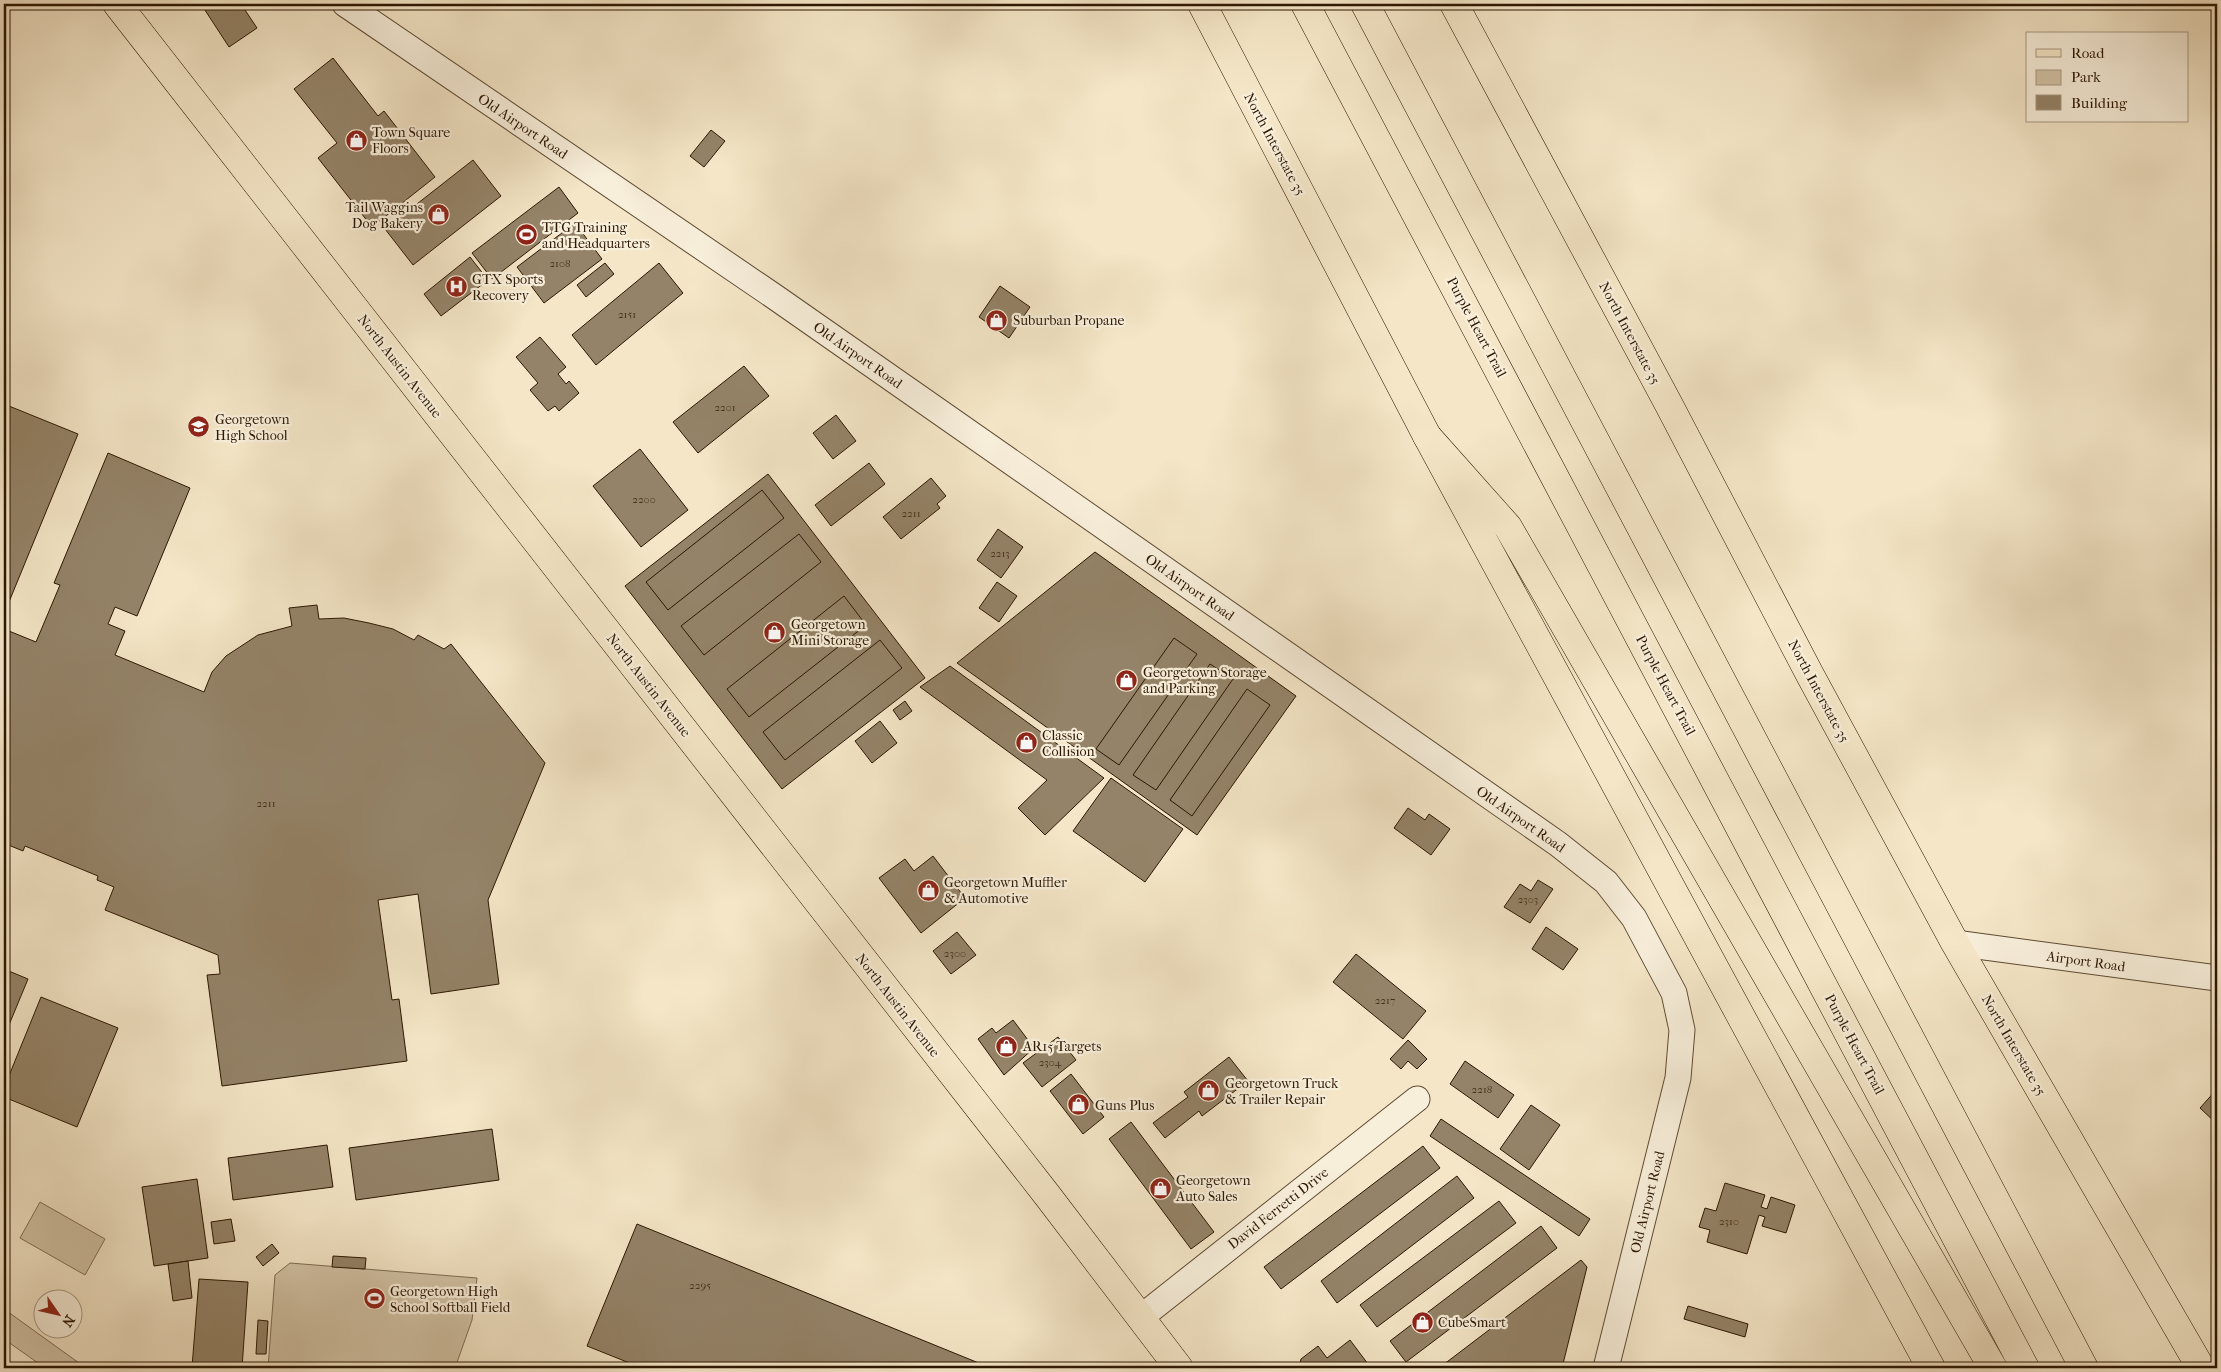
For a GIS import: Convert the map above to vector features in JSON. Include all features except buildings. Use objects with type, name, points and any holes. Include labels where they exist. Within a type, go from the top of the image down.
[{"type":"main road","name":"North Austin Avenue","points":[[117,4],[1179,1368]]},
{"type":"main road","name":"North Interstate 35","points":[[1202,4],[1427,436],[1931,1368]]},
{"type":"main road","name":"Purple Heart Trail","points":[[1305,4],[2025,1368]]},
{"type":"main road","points":[[1365,4],[2084,1368]]},
{"type":"main road","name":"North Interstate 35","points":[[1454,4],[1663,394],[1809,674],[1955,943],[2201,1368]]},
{"type":"main road","points":[[1427,436],[1508,526],[1993,1368]]},
{"type":"street","name":"Old Airport Road","points":[[345,4],[990,447],[1558,844],[1606,882],[1634,918],[1674,993],[1682,1030],[1678,1078],[1606,1368]]},
{"type":"street","name":"Airport Road","points":[[1955,943],[2217,978]]},
{"type":"street","name":"David Ferretti Drive","points":[[1140,1318],[1417,1099]]},
{"type":"green space","points":[[40,1202],[105,1239],[85,1275],[20,1238]]},
{"type":"green space","name":"Georgetown High School Softball Field","points":[[290,1263],[477,1278],[472,1320],[455,1368],[268,1368],[275,1275]]},
{"type":"green space","points":[[4,1309],[32,1329],[32,1340],[47,1340],[86,1368],[45,1368],[4,1339]]},
{"type":"place","name":"Town Square Floors","points":[[356,140]]},
{"type":"place","name":"Tail Waggins Dog Bakery","points":[[439,215]]},
{"type":"place","name":"TTG Training and Headquarters","points":[[526,235]]},
{"type":"place","name":"GTX Sports Recovery","points":[[456,287]]},
{"type":"place","name":"Suburban Propane","points":[[997,320]]},
{"type":"place","name":"Georgetown High School","points":[[199,427]]},
{"type":"place","name":"Georgetown Mini Storage","points":[[775,632]]},
{"type":"place","name":"Georgetown Storage and Parking","points":[[1127,680]]},
{"type":"place","name":"Classic Collision","points":[[1026,743]]},
{"type":"place","name":"Georgetown Muffler & Automotive","points":[[928,890]]},
{"type":"place","name":"AR15 Targets","points":[[1007,1046]]},
{"type":"place","name":"Georgetown Truck & Trailer Repair","points":[[1209,1091]]},
{"type":"place","name":"Guns Plus","points":[[1079,1105]]},
{"type":"place","name":"Georgetown Auto Sales","points":[[1160,1188]]},
{"type":"place","name":"Georgetown High School Softball Field","points":[[374,1299]]},
{"type":"place","name":"CubeSmart","points":[[1422,1322]]}]
